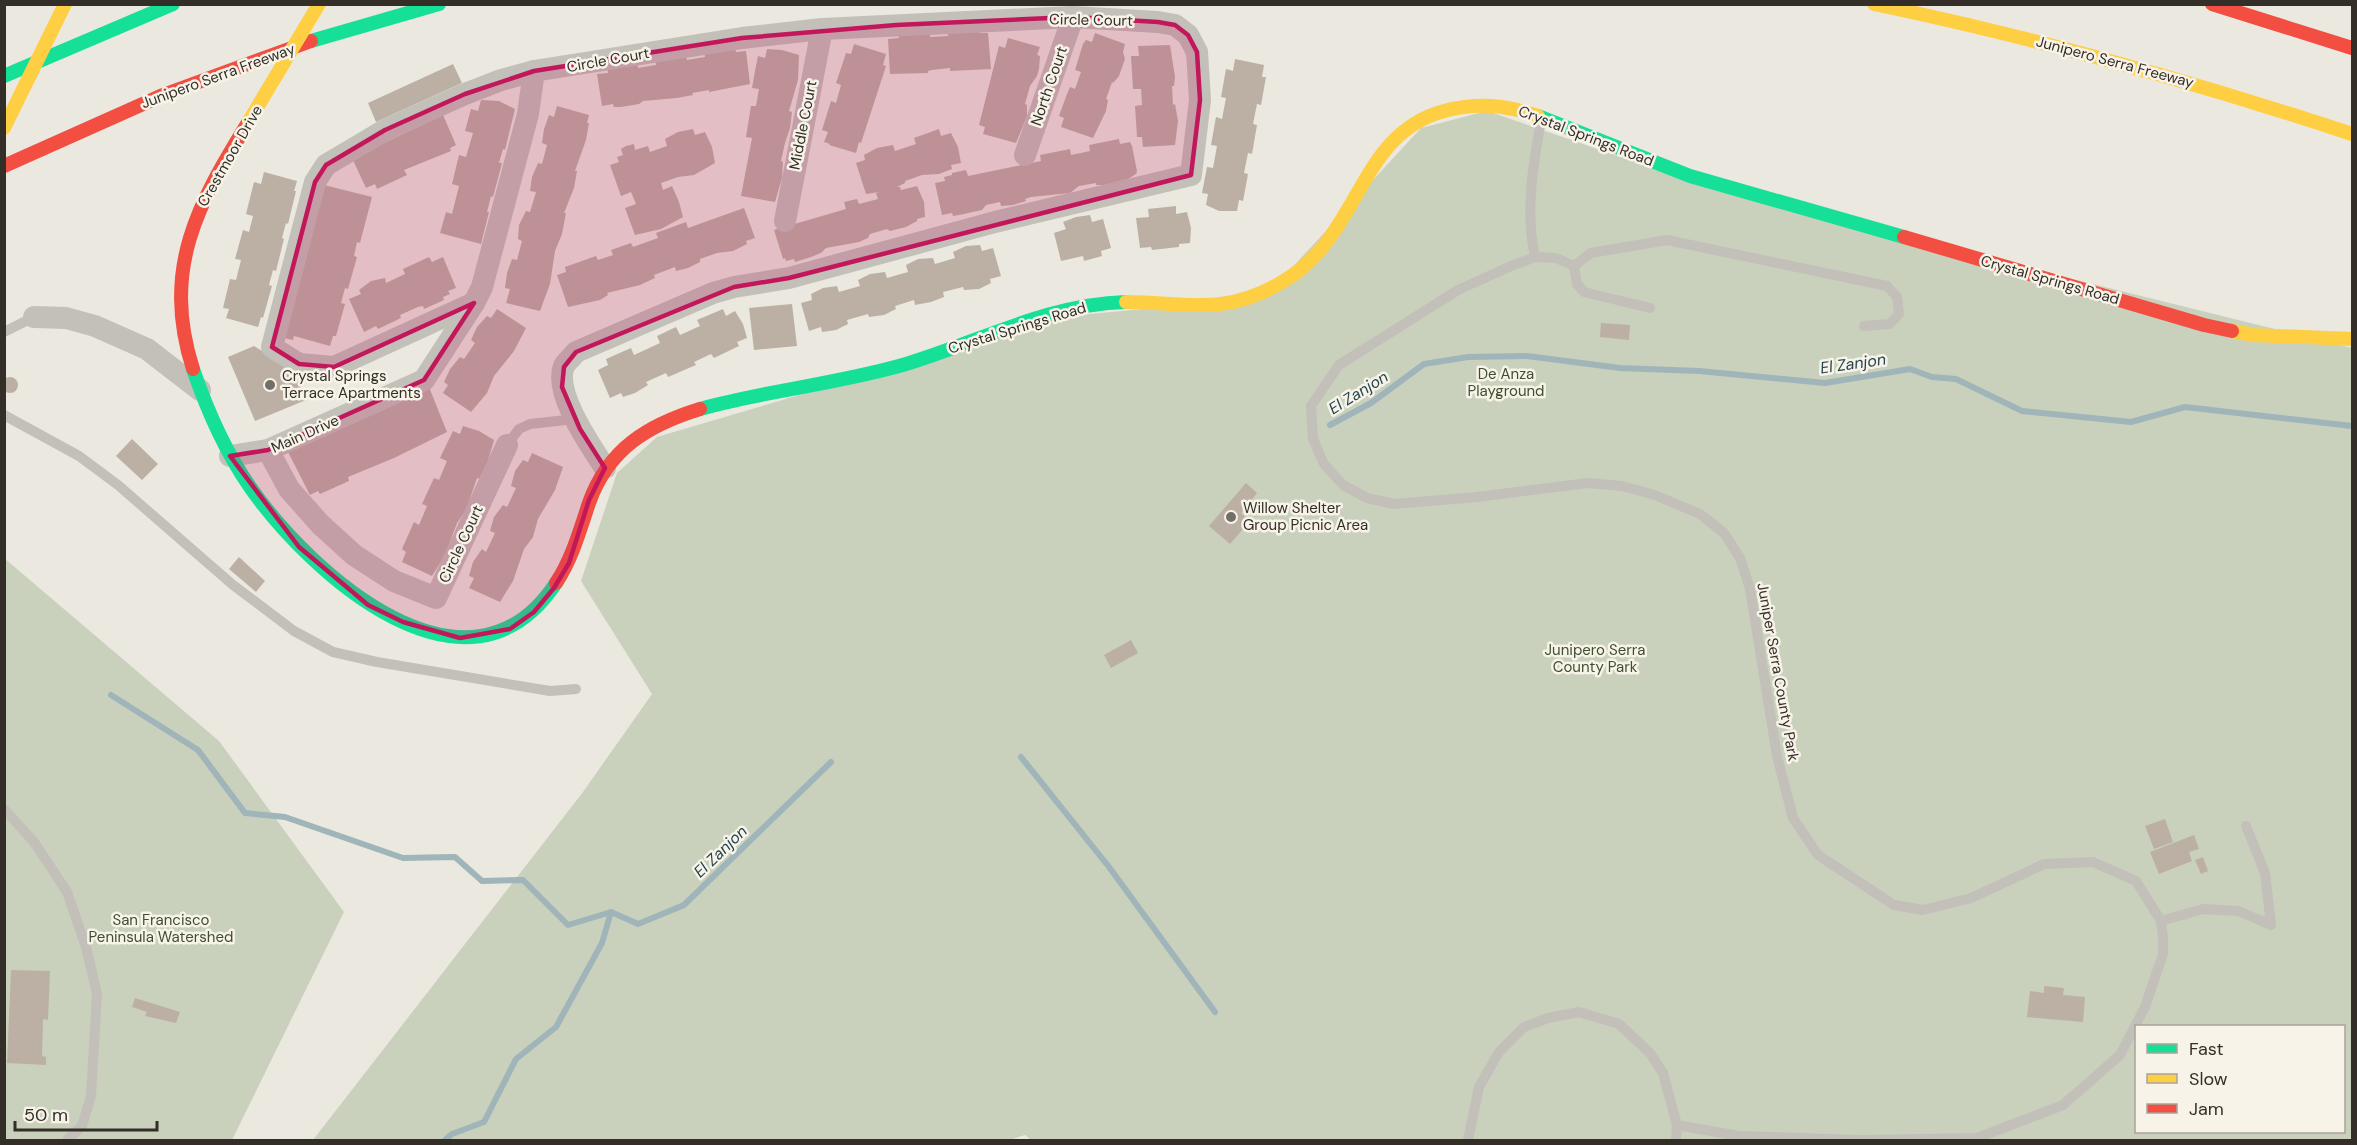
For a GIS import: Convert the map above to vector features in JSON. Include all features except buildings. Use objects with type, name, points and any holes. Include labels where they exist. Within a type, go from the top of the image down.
[{"type":"main road","points":[[4,128],[65,4]]},
{"type":"main road","points":[[4,75],[173,4]]},
{"type":"main road","name":"Crestmoor Drive","points":[[200,390],[183,334],[181,300],[181,266],[198,210],[319,4]]},
{"type":"main road","name":"Junipero Serra Freeway","points":[[4,166],[110,117],[226,71],[317,39],[439,4]]},
{"type":"main road","name":"Junipero Serra Freeway","points":[[1874,4],[2113,60],[2253,101],[2352,134]]},
{"type":"main road","points":[[2212,4],[2352,48]]},
{"type":"main road","name":"Crystal Springs Road","points":[[200,390],[230,456],[262,502],[299,547],[335,581],[368,605],[403,622],[430,632],[460,638],[486,637],[510,629],[534,612],[554,588],[569,563],[589,500],[605,468],[627,443],[661,423],[695,410],[884,370],[1055,313],[1092,304],[1131,301],[1207,306],[1232,303],[1282,283],[1309,264],[1329,240],[1371,166],[1390,142],[1414,121],[1441,110],[1470,105],[1503,105],[1542,117],[1684,174],[2204,325],[2253,335],[2352,339]]},
{"type":"street","name":"Circle Court","points":[[474,303],[334,367],[299,364],[272,347],[315,182],[326,165],[385,130],[501,80],[534,71],[742,38],[822,30],[1073,17],[1158,22],[1175,25],[1188,35],[1197,52],[1200,100],[1191,175],[995,222],[789,278],[734,287],[713,293],[576,352],[564,367],[562,387],[576,418],[605,468]]},
{"type":"street","name":"North Court","points":[[1025,155],[1073,17]]},
{"type":"street","name":"Middle Court","points":[[785,221],[822,30]]},
{"type":"street","name":"Main Drive","points":[[230,456],[268,450],[424,380],[474,303],[486,275],[522,137],[534,71]]},
{"type":"street","name":"Crystal Springs Road","points":[[34,317],[66,318],[96,326],[147,349],[200,390]]},
{"type":"street","name":"Circle Court","points":[[268,450],[290,489],[320,524],[354,555],[393,581],[436,598],[507,445]]},
{"type":"lane","points":[[1542,117],[1534,158],[1529,233],[1534,257],[1556,258],[1574,266]]},
{"type":"lane","points":[[1574,266],[1591,253],[1667,240],[1887,286],[1897,297],[1899,314],[1890,324],[1864,326]]},
{"type":"lane","name":"Juniper Serra County Park","points":[[1534,257],[1458,290],[1339,365],[1311,406],[1313,439],[1324,464],[1344,485],[1366,498],[1394,504],[1477,497],[1588,483],[1622,486],[1655,495],[1700,514],[1724,533],[1740,558],[1750,589],[1777,756],[1793,818],[1818,855],[1894,905],[1923,910],[1971,898],[2044,864],[2093,862],[2136,881],[2161,921],[2163,954],[2145,1007],[2136,1025]]},
{"type":"lane","points":[[1574,266],[1577,284],[1584,292],[1650,308]]},
{"type":"lane","points":[[4,332],[34,317]]},
{"type":"lane","points":[[4,415],[79,456],[118,485],[233,585],[294,631],[333,652],[377,662],[550,691],[576,689]]},
{"type":"lane","points":[[507,445],[519,429],[530,424],[576,418]]},
{"type":"lane","points":[[4,809],[34,842],[67,892],[86,947],[96,994],[90,1096],[82,1126],[67,1140]]},
{"type":"lane","points":[[2161,921],[2203,909],[2238,911],[2271,925],[2265,873],[2246,826]]},
{"type":"lane","points":[[1468,1140],[1479,1087],[1499,1052],[1524,1027],[1548,1018],[1579,1012],[1619,1024],[1650,1053],[1663,1072],[1677,1125],[1676,1140]]},
{"type":"lane","name":"Juniper Serra County Park","points":[[1677,1125],[1739,1136],[1860,1140],[1977,1137],[2063,1105],[2120,1055],[2135,1026]]},
{"type":"highlighted area","points":[[1073,17],[1158,22],[1175,25],[1188,35],[1197,52],[1200,100],[1191,175],[789,278],[734,287],[576,352],[564,367],[562,387],[580,429],[605,468],[589,500],[569,563],[554,588],[534,612],[510,629],[460,638],[403,622],[368,605],[299,547],[230,456],[268,450],[424,380],[474,303],[334,367],[299,364],[272,347],[315,182],[326,165],[385,130],[465,94],[534,71],[742,38],[896,25]]},
{"type":"green space","name":"Junipero Serra County Park","points":[[1487,111],[1732,195],[2352,348],[2352,1140],[1031,1140],[1025,1135],[1009,1140],[313,1140],[583,792],[652,694],[581,581],[617,473],[657,437],[1068,316],[1264,298],[1421,128]]},
{"type":"green space","name":"San Francisco Peninsula Watershed","points":[[4,558],[219,741],[344,912],[232,1140],[5,1140]]},
{"type":"waterway","name":"El Zanjon","points":[[1330,425],[1371,403],[1424,364],[1468,357],[1527,356],[1620,368],[1699,371],[1825,383],[1910,369],[1932,377],[1956,379],[2022,411],[2131,422],[2185,407],[2352,426]]},
{"type":"waterway","points":[[111,695],[198,750],[245,813],[285,817],[403,858],[455,857],[482,881],[523,880],[568,925],[611,912]]},
{"type":"waterway","points":[[1021,757],[1109,867],[1215,1012]]},
{"type":"waterway","name":"El Zanjon","points":[[611,912],[638,924],[684,905],[831,762]]},
{"type":"waterway","points":[[445,1140],[452,1134],[484,1122],[516,1059],[556,1027],[602,943],[611,912]]},
{"type":"traffic: fast","points":[[4,76],[173,4]]},
{"type":"traffic: fast","points":[[311,41],[439,4]]},
{"type":"traffic: fast","points":[[1538,116],[1690,176],[1904,237]]},
{"type":"traffic: fast","points":[[700,409],[906,364],[1014,325],[1069,309],[1126,302]]},
{"type":"traffic: fast","points":[[193,369],[225,445],[250,487],[277,521],[311,557],[350,590],[392,617],[436,634],[479,636],[520,621],[556,583]]},
{"type":"traffic: slow","points":[[4,128],[65,4]]},
{"type":"traffic: slow","points":[[249,121],[319,4]]},
{"type":"traffic: slow","points":[[1874,4],[1995,31],[2115,62],[2352,134]]},
{"type":"traffic: slow","points":[[1126,302],[1203,305],[1238,301],[1257,295],[1292,276],[1317,253],[1341,221],[1375,164],[1403,132],[1422,120],[1444,111],[1468,106],[1503,107],[1538,116]]},
{"type":"traffic: slow","points":[[2232,331],[2253,335],[2352,339]]},
{"type":"traffic: jam","points":[[2212,4],[2352,48]]},
{"type":"traffic: jam","points":[[4,166],[163,95],[311,41]]},
{"type":"traffic: jam","points":[[193,369],[184,333],[181,299],[183,268],[200,209],[249,121]]},
{"type":"traffic: jam","points":[[1904,237],[2204,325],[2232,331]]},
{"type":"traffic: jam","points":[[556,583],[571,554],[597,484],[607,468],[632,442],[647,432],[681,415],[700,409]]},
{"type":"place","name":"Crystal Springs Terrace Apartments","points":[[270,385]]},
{"type":"place","name":"Willow Shelter Group Picnic Area","points":[[1231,517]]},
{"type":"park label","name":"De Anza Playground","points":[[1506,382]]}]
